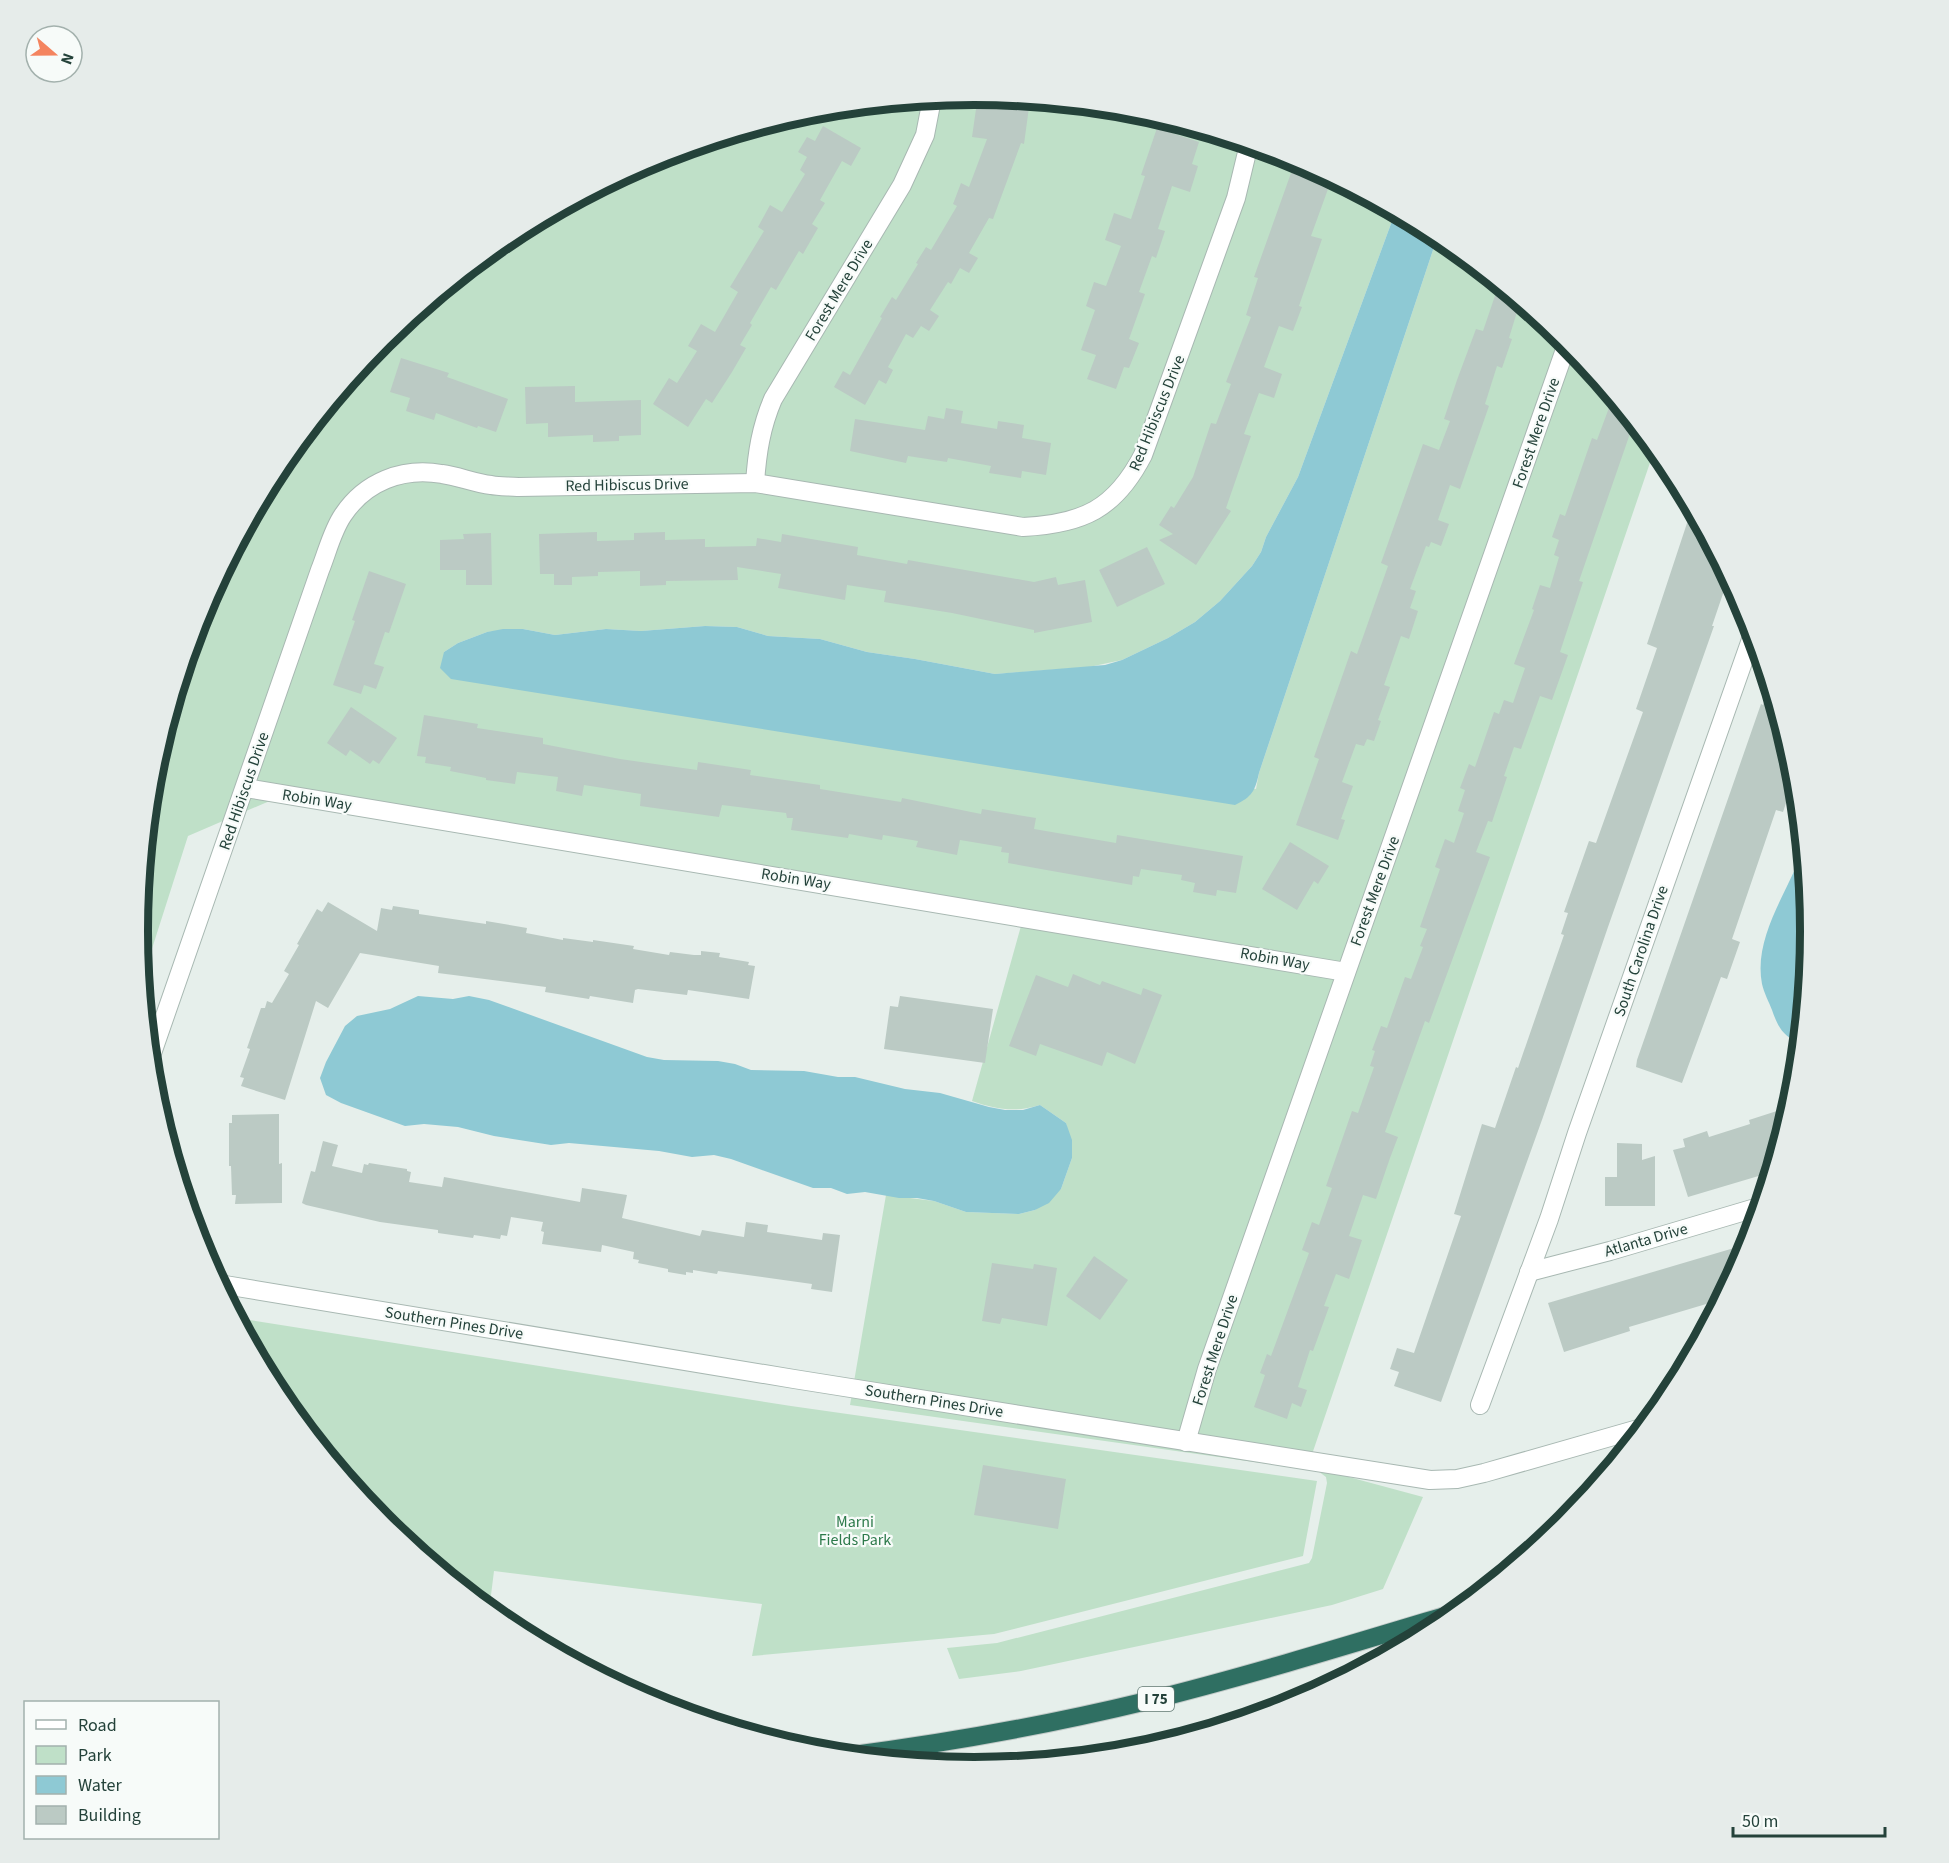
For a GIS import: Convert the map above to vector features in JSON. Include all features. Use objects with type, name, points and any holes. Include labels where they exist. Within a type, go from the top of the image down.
[{"type":"highway","name":"I 75","points":[[878,1752],[1023,1728],[1146,1701],[1242,1676],[1434,1619]]},
{"type":"street","name":"Forest Mere Drive","points":[[755,483],[758,443],[773,399],[902,185],[925,135],[931,107]]},
{"type":"street","name":"Red Hibiscus Drive","points":[[156,1043],[320,570],[341,517],[354,500],[372,486],[396,475],[421,471],[492,486],[755,483],[780,485],[1023,527],[1048,526],[1071,521],[1096,510],[1117,495],[1132,477],[1143,455],[1236,198],[1247,152]]},
{"type":"street","name":"Forest Mere Drive","points":[[1185,1442],[1208,1369],[1346,972],[1564,352]]},
{"type":"street","name":"South Carolina Drive","points":[[1529,1272],[1749,645]]},
{"type":"street","name":"Robin Way","points":[[246,788],[1346,972]]},
{"type":"street","name":"Atlanta Drive","points":[[1529,1272],[1610,1251],[1753,1209]]},
{"type":"street","points":[[1480,1405],[1529,1272]]},
{"type":"street","name":"Southern Pines Drive","points":[[228,1285],[1430,1480],[1457,1479],[1484,1473],[1633,1430]]},
{"type":"green space","points":[[974,105],[1082,112],[1188,133],[1240,149],[1340,190],[1394,219],[1298,477],[1266,537],[1261,552],[1252,566],[1220,601],[1195,622],[1122,660],[1089,667],[995,674],[867,652],[820,639],[768,636],[737,627],[705,626],[641,631],[606,629],[555,635],[523,629],[487,632],[458,643],[444,652],[1256,789],[1259,773],[1435,245],[1478,276],[1559,347],[1596,387],[1652,458],[1308,1466],[1423,1497],[1383,1589],[1332,1605],[1021,1671],[959,1679],[947,1648],[997,1643],[1309,1563],[1312,1558],[1327,1483],[1326,1477],[1318,1471],[850,1405],[886,1195],[934,1201],[966,1212],[1019,1214],[1035,1210],[1061,1189],[1072,1158],[1066,1123],[1040,1105],[1022,1109],[1005,1109],[972,1101],[1021,926],[286,794],[188,836],[149,958],[150,877],[155,824],[176,718],[211,615],[233,566],[287,472],[319,428],[390,347],[471,276],[515,244],[609,190],[709,149],[761,133],[867,112]]},
{"type":"green space","name":"Marni Fields Park","points":[[245,1319],[791,1406],[1317,1481],[1303,1556],[994,1634],[752,1656],[762,1604],[494,1571],[490,1601],[430,1553],[390,1516],[319,1435],[287,1391]]},
{"type":"water","points":[[1394,219],[1435,245],[1256,784],[1249,796],[1235,805],[451,679],[440,668],[444,652],[458,643],[487,632],[503,629],[523,629],[555,635],[606,629],[641,631],[705,626],[737,627],[768,636],[820,639],[867,652],[995,674],[1105,665],[1122,660],[1195,622],[1220,601],[1252,566],[1261,552],[1266,537],[1298,477]]},
{"type":"water","points":[[1798,864],[1801,932],[1794,1040],[1785,1034],[1774,1016],[1762,984],[1761,966],[1762,949],[1767,932]]},
{"type":"water","points":[[418,996],[453,999],[469,996],[489,1000],[647,1057],[664,1060],[718,1061],[751,1070],[804,1071],[838,1077],[855,1077],[905,1089],[940,1093],[1005,1110],[1023,1110],[1040,1105],[1066,1123],[1072,1140],[1072,1158],[1061,1189],[1049,1203],[1019,1214],[966,1212],[917,1198],[899,1198],[865,1192],[847,1194],[831,1188],[813,1188],[714,1155],[692,1157],[659,1151],[569,1143],[551,1145],[494,1136],[458,1127],[424,1124],[405,1126],[341,1103],[326,1095],[320,1078],[345,1026],[357,1016],[390,1009]]},
{"type":"building","points":[[977,105],[1029,107],[1024,144],[1021,143],[993,219],[989,218],[969,253],[978,258],[969,273],[960,268],[951,284],[948,282],[930,310],[939,316],[929,331],[921,326],[913,338],[906,334],[888,367],[893,370],[886,384],[879,380],[865,405],[834,387],[843,371],[850,375],[892,297],[896,300],[926,247],[931,250],[957,206],[953,204],[961,183],[969,187],[987,139],[972,137]]},
{"type":"building","points":[[823,126],[861,148],[851,166],[842,161],[820,200],[825,203],[812,224],[818,228],[803,254],[799,251],[776,290],[771,287],[750,323],[752,325],[740,345],[746,348],[732,372],[712,403],[706,399],[688,427],[653,404],[669,378],[677,383],[697,351],[688,346],[701,324],[715,332],[738,292],[730,287],[764,231],[758,227],[770,205],[782,212],[805,174],[800,170],[807,157],[798,152],[807,137],[815,141]]},
{"type":"building","points":[[1157,128],[1199,142],[1192,164],[1198,166],[1190,192],[1172,186],[1158,229],[1165,231],[1156,258],[1152,256],[1139,292],[1145,294],[1129,339],[1139,343],[1129,368],[1124,367],[1116,389],[1087,379],[1096,355],[1081,350],[1095,310],[1086,306],[1094,282],[1106,286],[1121,246],[1105,240],[1114,213],[1131,219],[1145,176],[1141,175]]},
{"type":"building","points":[[1293,169],[1329,185],[1311,236],[1322,239],[1299,306],[1302,307],[1293,331],[1279,326],[1264,367],[1282,374],[1274,398],[1259,393],[1244,434],[1251,436],[1226,508],[1231,511],[1196,565],[1159,540],[1173,534],[1159,525],[1171,506],[1174,508],[1193,477],[1211,423],[1216,424],[1231,384],[1226,382],[1251,317],[1246,315],[1258,278],[1254,277]]},
{"type":"building","points":[[1497,291],[1518,309],[1509,338],[1512,339],[1502,368],[1497,366],[1485,404],[1489,406],[1460,489],[1450,485],[1438,520],[1449,524],[1441,546],[1431,542],[1429,547],[1426,546],[1410,589],[1416,591],[1410,608],[1418,611],[1409,639],[1401,636],[1384,685],[1390,687],[1378,720],[1381,721],[1374,741],[1367,739],[1364,746],[1356,744],[1342,782],[1353,786],[1341,819],[1345,820],[1338,840],[1296,825],[1319,759],[1314,757],[1351,651],[1357,654],[1388,566],[1381,563],[1423,444],[1439,450],[1450,421],[1444,419],[1457,380],[1476,329],[1483,331]]},
{"type":"building","points":[[401,358],[449,373],[447,377],[508,399],[496,432],[478,426],[477,428],[436,413],[434,420],[406,411],[410,398],[390,392]]},
{"type":"building","points":[[575,386],[575,402],[641,400],[641,435],[619,436],[619,441],[593,442],[593,435],[548,437],[548,423],[526,424],[525,387]]},
{"type":"building","points":[[1610,404],[1631,430],[1579,581],[1583,582],[1560,652],[1568,655],[1552,700],[1540,696],[1521,749],[1514,747],[1492,822],[1488,821],[1476,852],[1490,857],[1429,1023],[1425,1021],[1385,1132],[1398,1137],[1376,1199],[1363,1195],[1349,1236],[1362,1240],[1349,1279],[1336,1274],[1324,1306],[1329,1307],[1313,1351],[1310,1350],[1298,1387],[1307,1390],[1301,1407],[1292,1403],[1287,1419],[1254,1407],[1265,1375],[1260,1373],[1267,1354],[1271,1356],[1309,1253],[1302,1250],[1312,1222],[1319,1225],[1332,1188],[1326,1186],[1352,1111],[1358,1113],[1374,1067],[1370,1066],[1375,1051],[1372,1050],[1381,1026],[1387,1028],[1405,977],[1411,979],[1423,947],[1420,946],[1427,929],[1420,927],[1440,869],[1435,867],[1445,839],[1454,843],[1464,813],[1458,811],[1465,790],[1460,788],[1469,764],[1475,767],[1494,712],[1499,714],[1504,700],[1513,703],[1525,668],[1514,664],[1534,610],[1532,609],[1540,585],[1550,588],[1559,557],[1554,555],[1559,540],[1552,537],[1560,514],[1565,516],[1592,438],[1597,440]]},
{"type":"building","points":[[946,408],[963,411],[961,423],[997,429],[998,421],[1024,425],[1022,438],[1051,443],[1046,475],[1022,471],[1021,478],[989,473],[991,466],[948,458],[947,462],[908,456],[906,463],[850,451],[855,419],[925,430],[928,416],[944,419]]},
{"type":"building","points":[[1689,517],[1725,587],[1712,626],[1714,626],[1543,1117],[1441,1402],[1394,1386],[1399,1372],[1390,1369],[1397,1348],[1414,1353],[1461,1216],[1454,1214],[1482,1124],[1495,1128],[1516,1067],[1518,1068],[1564,935],[1561,934],[1568,913],[1564,912],[1589,841],[1596,843],[1643,712],[1636,709],[1657,648],[1647,644]]},
{"type":"building","points":[[597,532],[597,541],[634,540],[634,533],[665,532],[665,540],[705,539],[705,547],[756,546],[757,538],[781,542],[782,534],[858,547],[857,555],[907,564],[908,560],[1034,582],[1056,577],[1058,585],[1085,580],[1092,622],[1034,633],[1034,630],[952,613],[884,602],[886,591],[847,585],[845,600],[778,588],[781,574],[737,567],[738,580],[666,581],[666,585],[640,586],[640,571],[598,572],[598,576],[572,577],[572,585],[554,585],[554,574],[540,574],[539,534]]},
{"type":"building","points":[[491,533],[492,585],[466,585],[466,570],[440,570],[440,540],[464,539],[463,534]]},
{"type":"building","points":[[1147,547],[1165,584],[1117,607],[1099,570]]},
{"type":"building","points":[[369,571],[406,584],[389,633],[385,632],[374,664],[384,667],[376,689],[364,685],[361,694],[333,685]]},
{"type":"building","points":[[1766,696],[1789,794],[1783,812],[1776,810],[1732,939],[1740,942],[1727,979],[1721,977],[1682,1083],[1636,1067],[1637,1060],[1761,704],[1763,705]]},
{"type":"building","points":[[351,707],[397,738],[379,764],[373,760],[370,764],[350,750],[346,756],[327,743]]},
{"type":"building","points":[[424,715],[478,724],[477,728],[543,738],[543,744],[620,759],[697,770],[698,762],[751,770],[750,775],[820,785],[820,789],[901,802],[902,798],[981,814],[982,809],[1036,818],[1034,829],[1116,843],[1117,835],[1243,856],[1236,893],[1217,890],[1216,896],[1193,892],[1195,883],[1181,880],[1182,875],[1141,869],[1139,877],[1133,876],[1132,885],[1008,863],[1009,853],[1001,852],[1002,847],[960,840],[957,855],[916,847],[918,841],[883,835],[882,840],[849,834],[848,838],[791,830],[793,818],[787,818],[786,813],[722,805],[719,817],[640,806],[641,794],[584,785],[582,796],[556,791],[558,777],[517,772],[515,784],[486,780],[486,778],[450,771],[451,767],[425,763],[426,757],[417,756]]},
{"type":"building","points":[[1290,842],[1329,866],[1318,884],[1314,881],[1297,910],[1262,889]]},
{"type":"building","points":[[328,902],[377,931],[381,908],[392,910],[393,906],[419,910],[419,914],[527,928],[526,933],[563,940],[563,938],[593,942],[593,940],[634,946],[633,949],[669,955],[670,952],[694,955],[701,955],[701,951],[720,953],[719,957],[749,962],[748,965],[755,966],[749,999],[688,990],[687,995],[638,989],[635,990],[633,1003],[590,996],[589,999],[545,992],[546,987],[438,973],[439,966],[360,953],[328,1008],[316,1001],[285,1100],[241,1086],[244,1078],[240,1077],[250,1049],[247,1048],[261,1008],[265,1008],[267,1001],[272,1003],[289,974],[284,971],[299,945],[297,944],[317,909],[322,912]]},
{"type":"building","points":[[1073,974],[1100,985],[1102,981],[1141,995],[1143,988],[1162,995],[1135,1064],[1107,1052],[1102,1066],[1040,1044],[1036,1056],[1009,1046],[1036,975],[1068,987]]},
{"type":"building","points":[[900,996],[993,1009],[985,1063],[884,1049],[890,1006],[898,1007]]},
{"type":"building","points":[[1781,1110],[1764,1174],[1688,1197],[1673,1150],[1685,1147],[1683,1139],[1707,1131],[1709,1137],[1750,1124],[1749,1120]]},
{"type":"building","points":[[279,1114],[282,1203],[235,1204],[236,1195],[232,1195],[231,1166],[229,1166],[229,1123],[232,1123],[232,1115]]},
{"type":"building","points":[[323,1141],[338,1145],[332,1166],[362,1173],[364,1164],[369,1163],[407,1169],[411,1172],[409,1182],[442,1187],[444,1177],[580,1202],[582,1188],[627,1195],[622,1218],[700,1236],[702,1230],[744,1237],[746,1222],[768,1225],[767,1232],[822,1240],[823,1233],[840,1235],[832,1292],[811,1289],[812,1284],[718,1271],[717,1274],[693,1270],[693,1273],[686,1272],[686,1275],[668,1272],[668,1269],[638,1263],[639,1260],[633,1259],[634,1252],[602,1245],[601,1252],[542,1244],[543,1222],[511,1217],[507,1236],[501,1235],[500,1239],[474,1235],[473,1238],[438,1233],[438,1230],[380,1222],[306,1205],[302,1203],[311,1171],[315,1172]]},
{"type":"building","points":[[1617,1143],[1642,1144],[1642,1160],[1655,1156],[1655,1206],[1605,1206],[1605,1177],[1617,1177]]},
{"type":"building","points":[[1738,1247],[1713,1302],[1629,1327],[1630,1331],[1564,1352],[1548,1303]]},
{"type":"building","points":[[1094,1256],[1128,1280],[1100,1320],[1066,1296]]},
{"type":"building","points":[[992,1263],[1033,1269],[1034,1264],[1057,1268],[1047,1326],[1002,1318],[1000,1324],[982,1321]]},
{"type":"building","points":[[983,1465],[1066,1479],[1058,1529],[974,1515]]}]
